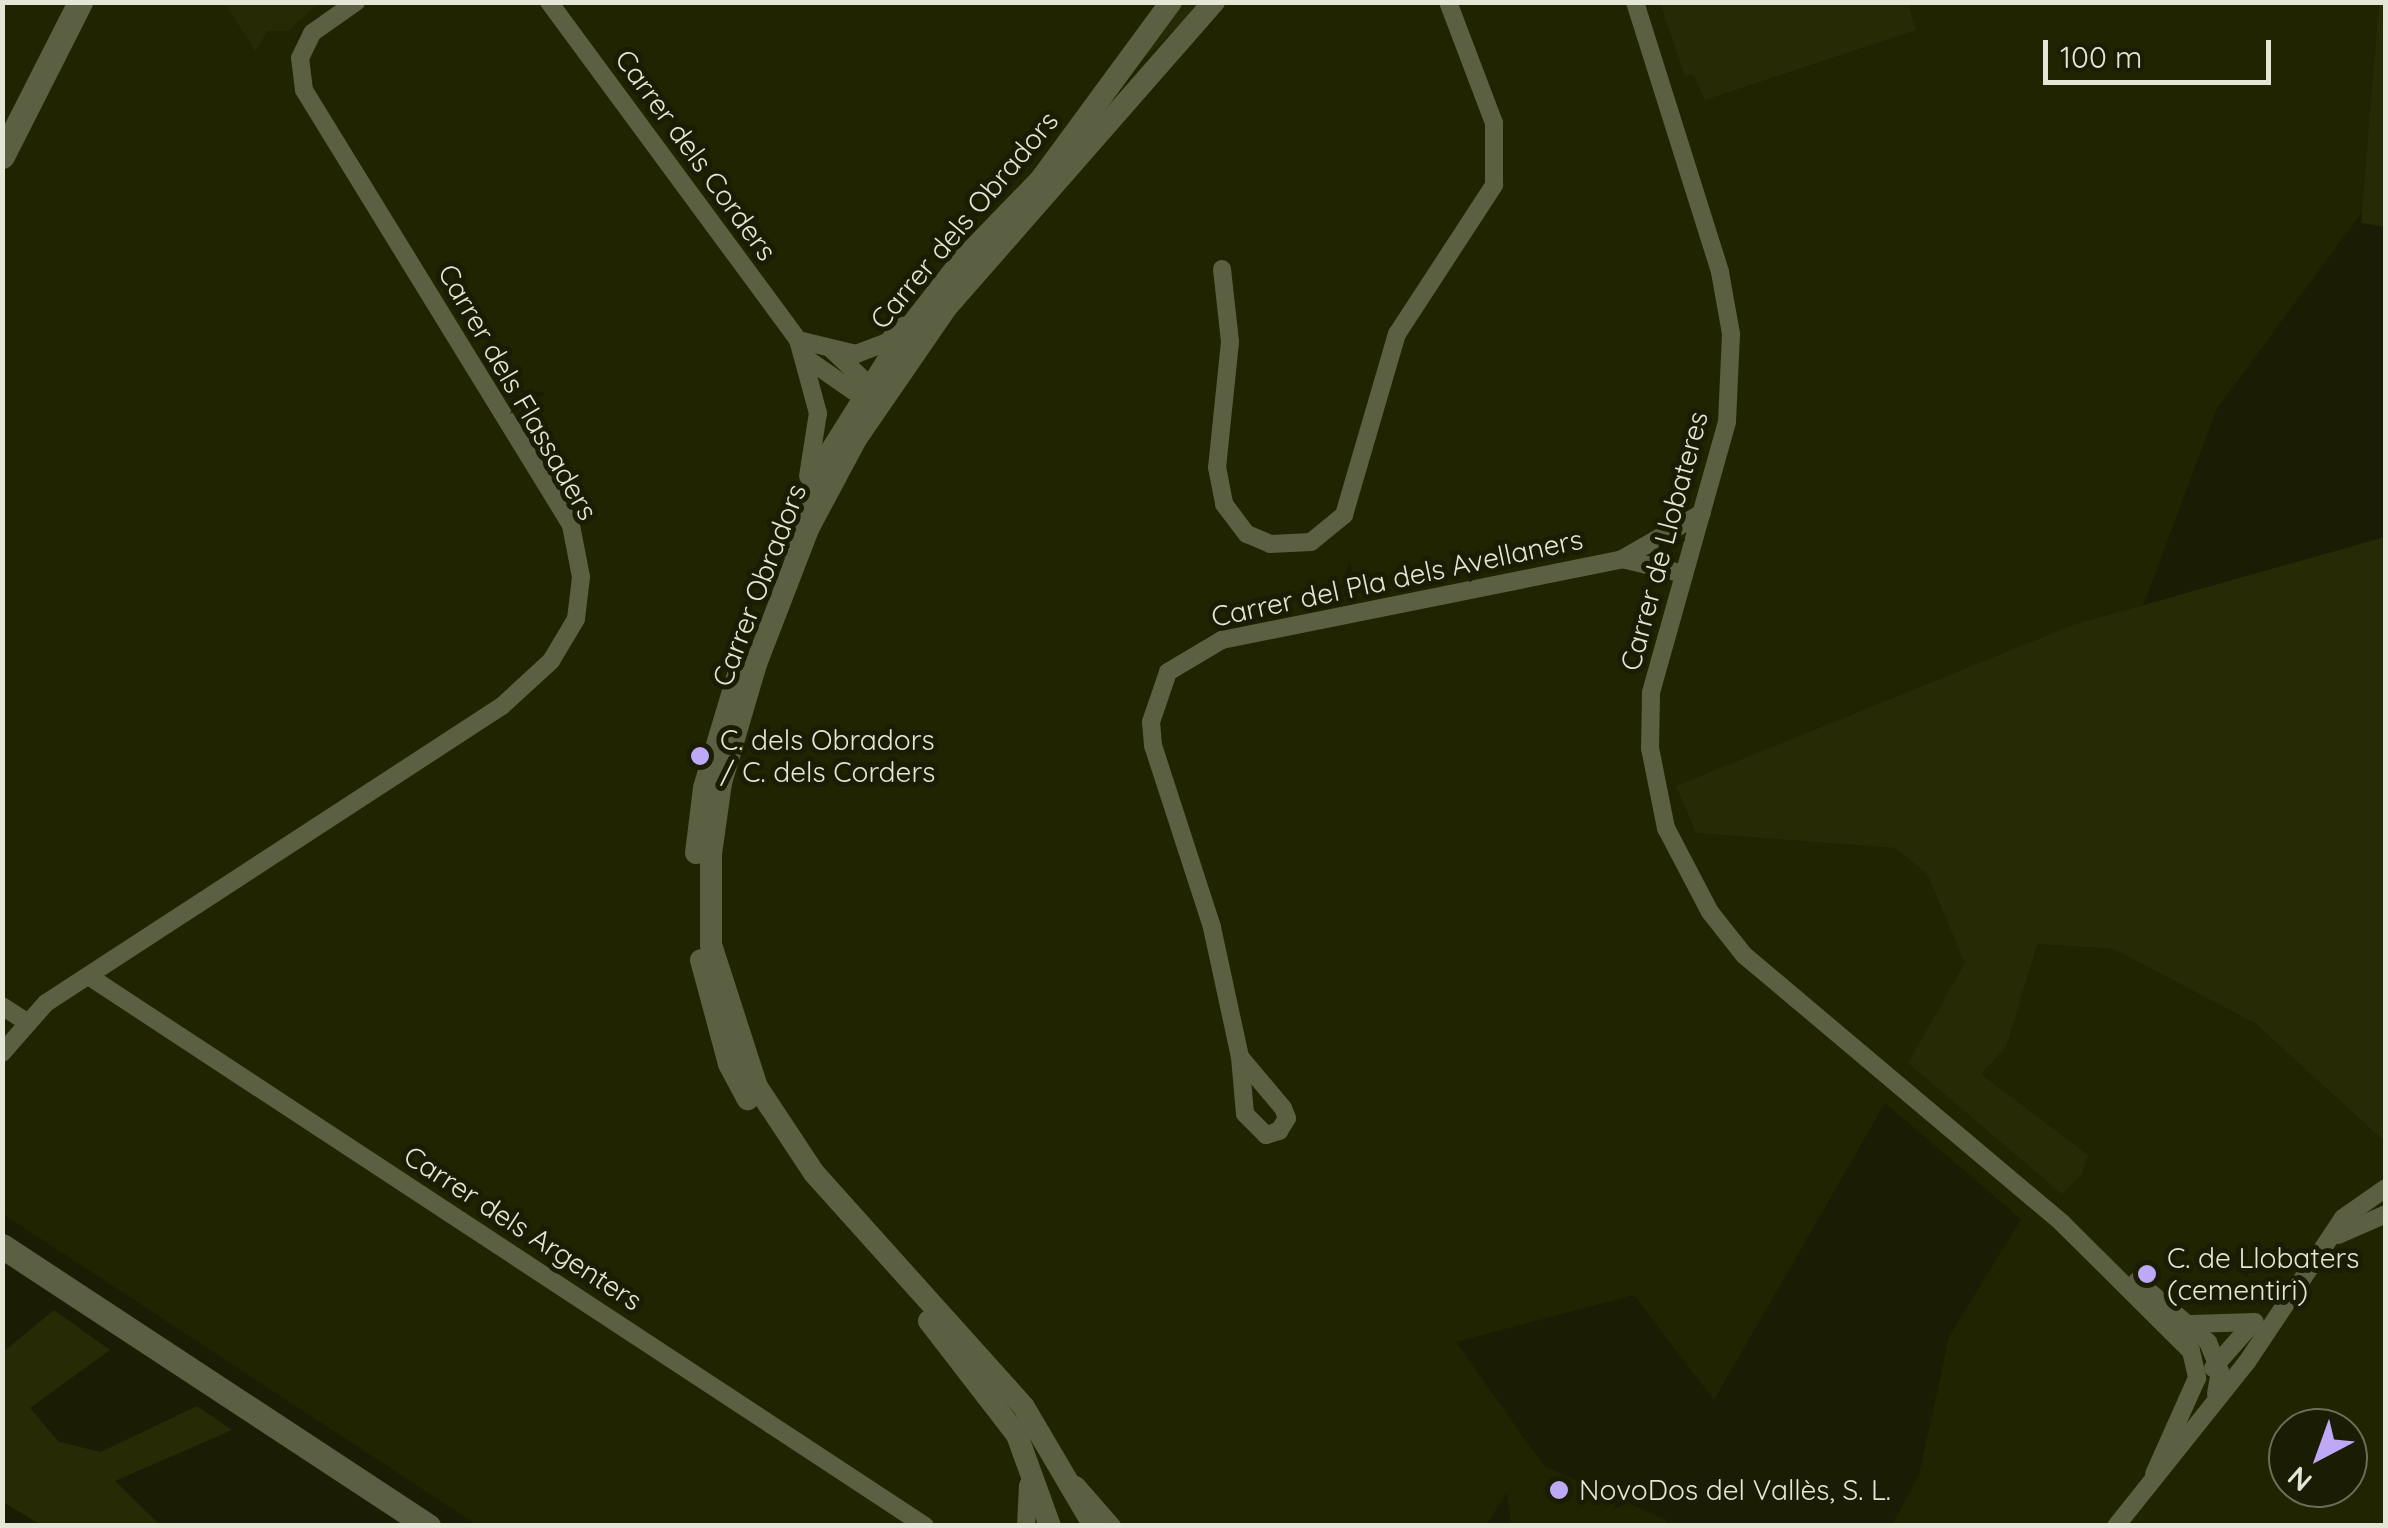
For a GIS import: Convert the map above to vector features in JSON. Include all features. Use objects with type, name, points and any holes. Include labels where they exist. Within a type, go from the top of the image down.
[{"type":"main road","points":[[2,156],[80,2]]},
{"type":"main road","points":[[4,1246],[428,1526]]},
{"type":"street","name":"Carrer dels Flassaders","points":[[2,1053],[46,1002],[502,706],[551,661],[576,619],[581,577],[571,525],[304,90],[300,58],[312,32],[356,2]]},
{"type":"street","name":"Carrer dels Corders","points":[[548,2],[801,348],[831,381],[853,391],[866,390]]},
{"type":"street","name":"Carrer dels Obradors","points":[[1094,1526],[1075,1484],[1024,1407],[807,1186],[744,1091],[702,970],[694,865],[704,788],[766,594],[795,519],[866,390],[934,294],[1047,185],[1171,2]]},
{"type":"street","name":"Carrer Obradors","points":[[935,1316],[800,1154],[778,1122],[740,1044],[711,944],[714,811],[756,664],[823,499],[882,395],[1047,185],[1214,2]]},
{"type":"street","points":[[1222,269],[1230,342],[1217,466],[1224,504],[1247,534],[1270,544],[1311,542],[1344,515],[1397,334],[1494,185],[1494,124],[1448,2]]},
{"type":"street","name":"Carrer de Llobateres","points":[[1639,8],[1728,308],[1731,396],[1653,682],[1650,748],[1672,846],[1710,912],[1744,956],[2103,1260],[2212,1360]]},
{"type":"street","points":[[866,390],[880,386],[952,290],[972,277]]},
{"type":"street","points":[[801,348],[856,354],[888,342],[934,294]]},
{"type":"street","name":"Carrer dels Corders","points":[[795,519],[814,456],[818,413],[801,348]]},
{"type":"street","points":[[823,499],[823,482],[864,410],[866,390],[832,350]]},
{"type":"street","points":[[1622,559],[1702,513]]},
{"type":"street","name":"Carrer del Pla dels Avellaners","points":[[1240,1057],[1212,927],[1153,745],[1151,722],[1168,672],[1222,640],[1622,559],[1684,574]]},
{"type":"street","name":"Carrer dels Obradors","points":[[744,1091],[740,1044],[724,1027],[715,992],[702,970],[714,811],[768,608],[766,594]]},
{"type":"street","name":"Carrer dels Argenters","points":[[90,976],[925,1526]]},
{"type":"street","points":[[2,1006],[28,1024]]},
{"type":"street","points":[[744,1091],[778,1122]]},
{"type":"street","name":"Carrer dels Obradors","points":[[800,1154],[795,1160],[807,1186],[848,1211]]},
{"type":"street","points":[[2179,1427],[2196,1409],[2212,1360],[2274,1316],[2343,1218],[2386,1188]]},
{"type":"street","points":[[2330,1241],[2354,1223],[2386,1214]]},
{"type":"street","name":"Carrer de Llobateres","points":[[2103,1260],[2192,1324],[2212,1360]]},
{"type":"street","name":"Carrer dels Obradors","points":[[935,1316],[1027,1455],[1050,1526]]},
{"type":"street","points":[[2192,1324],[2252,1324],[2274,1316]]},
{"type":"street","points":[[2154,1474],[2179,1427],[2198,1378],[2252,1324]]},
{"type":"street","points":[[2116,1526],[2216,1396],[2212,1360]]},
{"type":"street","points":[[1026,1526],[1031,1505],[1027,1455]]},
{"type":"street","points":[[1075,1484],[1112,1526]]},
{"type":"shaded area","points":[[2,3],[2382,3],[2364,210],[2217,408],[2144,604],[1677,786],[1697,833],[1895,848],[1927,874],[1966,963],[2022,943],[2114,949],[2256,1024],[2385,1142],[2385,1525],[1892,1525],[1919,1475],[1949,1337],[2021,1219],[1885,1103],[1714,1400],[1634,1295],[1456,1342],[1544,1466],[1667,1520],[1664,1525],[1511,1525],[1507,1493],[1485,1526],[477,1525],[3,1214]]},
{"type":"shaded area","points":[[225,3],[319,3],[288,31],[268,31],[255,51]]},
{"type":"shaded area","points":[[1182,3],[1203,3],[1145,58],[1146,49]]},
{"type":"shaded area","points":[[1660,3],[1908,3],[1916,30],[1705,100],[1693,74],[1685,76]]},
{"type":"shaded area","points":[[2379,3],[2386,3],[2385,227],[2361,223]]},
{"type":"shaded area","points":[[2385,537],[2385,1142],[2256,1024],[2114,949],[2037,944],[2006,1047],[1981,1074],[2088,1155],[2082,1174],[2062,1194],[1908,1063],[1965,963],[1927,874],[1895,848],[1696,833],[1676,786],[2073,625]]},
{"type":"shaded area","points":[[54,1310],[110,1350],[30,1408],[59,1442],[101,1452],[197,1406],[232,1430],[115,1481],[160,1525],[41,1525],[3,1502],[3,1352]]},
{"type":"place","name":"C. dels Obradors / C. dels Corders","points":[[700,756]]},
{"type":"place","name":"C. de Llobaters (cementiri)","points":[[2147,1274]]},
{"type":"place","name":"NovoDos del Vallès, S. L.","points":[[1559,1490]]}]
